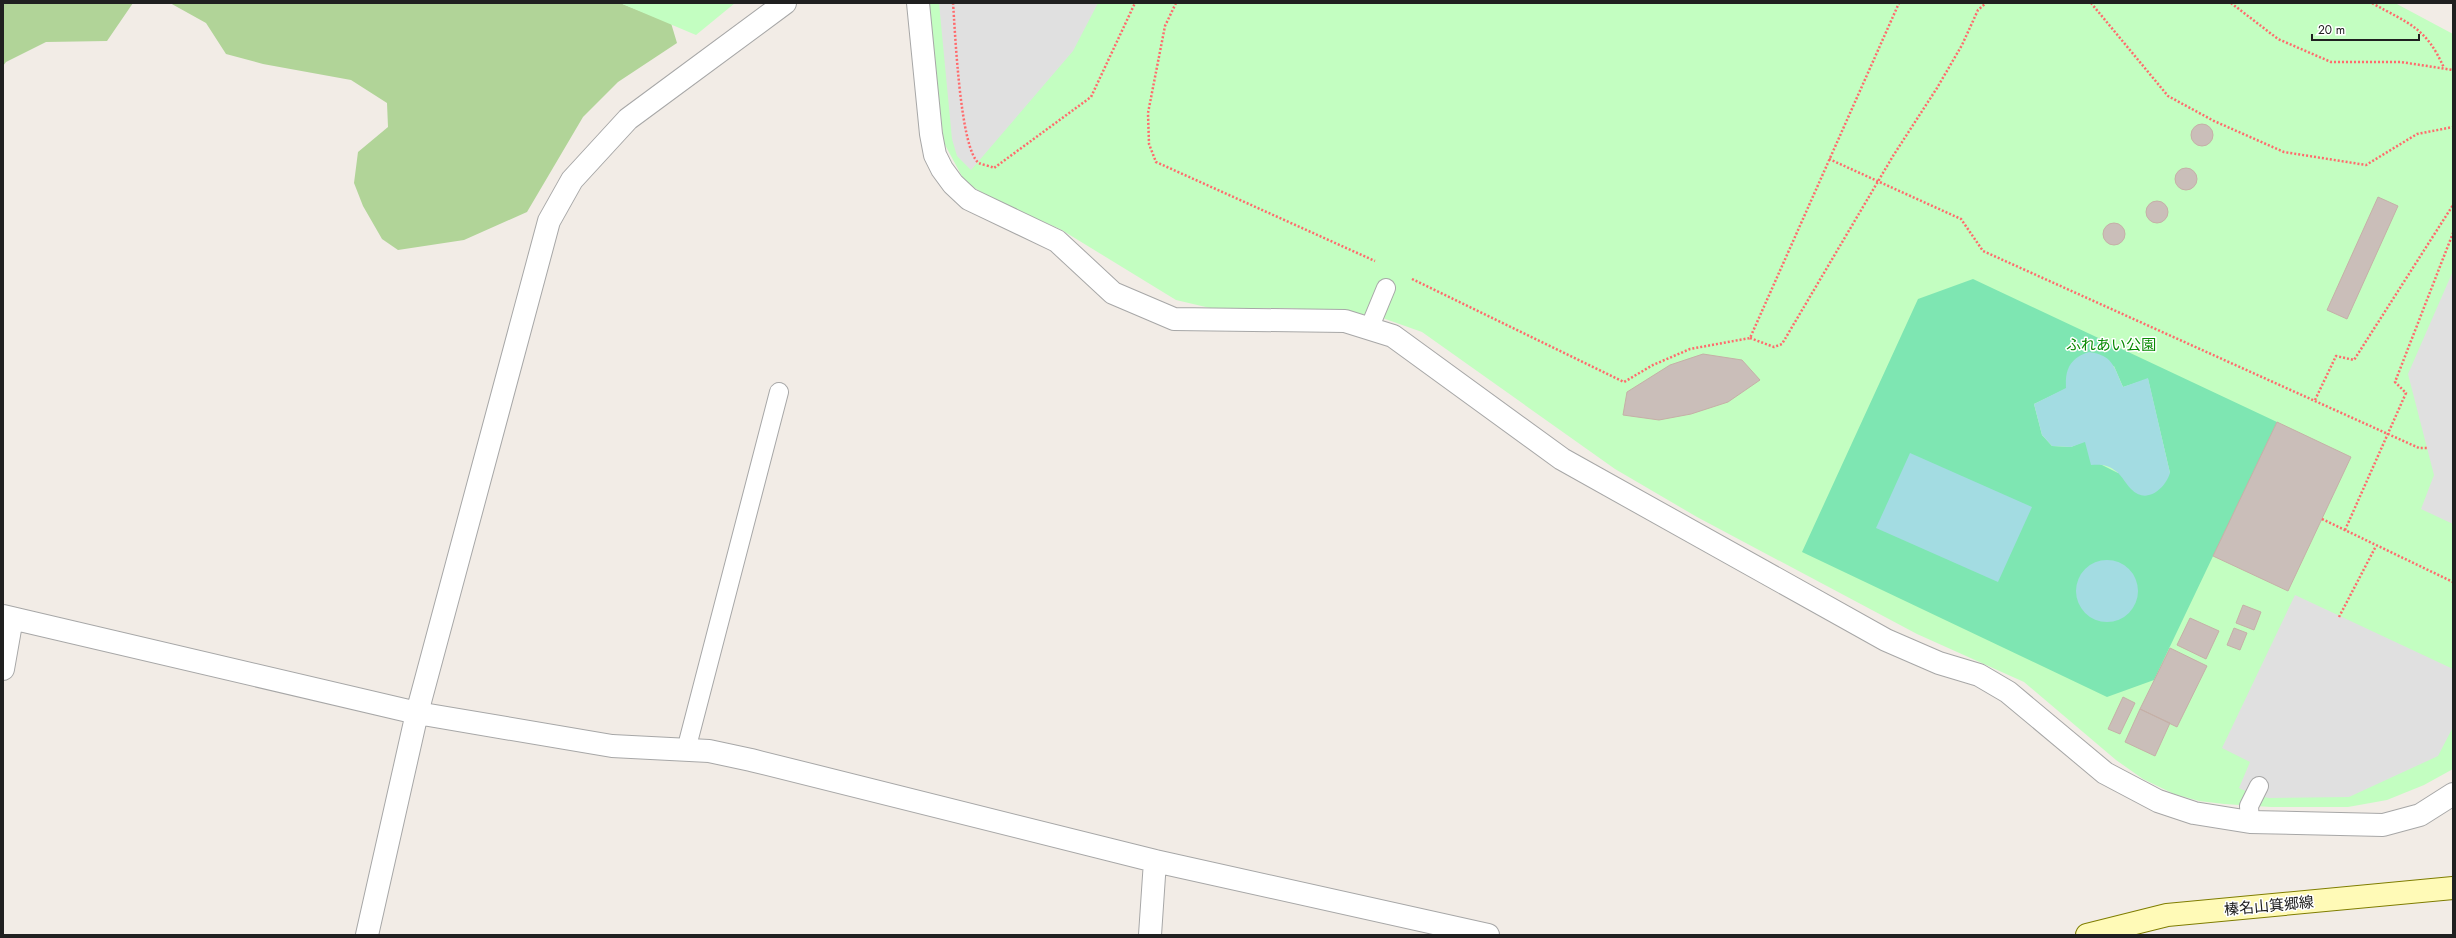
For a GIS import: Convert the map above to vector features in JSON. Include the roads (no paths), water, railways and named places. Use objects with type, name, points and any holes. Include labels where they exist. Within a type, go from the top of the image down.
[{"type":"main road","name":"榛名山箕郷線","points":[[2087,935],[2167,915],[2453,888]]},
{"type":"street","points":[[368,935],[417,713],[549,221],[572,180],[628,119],[785,3]]},
{"type":"street","points":[[918,3],[935,155],[953,184],[969,199],[1056,241],[1113,293],[1174,318],[1345,321],[1393,336],[1562,459],[1886,640],[1939,663],[1979,675],[2008,692],[2105,773],[2158,801],[2194,813],[2250,822],[2382,825],[2420,816],[2453,794]]},
{"type":"street","points":[[3,669],[8,617],[417,713],[612,746],[709,751],[751,760],[1155,862],[1488,935]]},
{"type":"street","points":[[1150,935],[1155,862]]},
{"type":"lane","points":[[1369,329],[1386,288]]},
{"type":"lane","points":[[686,750],[779,392]]},
{"type":"lane","points":[[2250,822],[2248,806],[2259,786]]},
{"type":"water","points":[[2089,352],[2103,356],[2112,363],[2123,387],[2148,378],[2170,473],[2164,484],[2154,493],[2143,496],[2137,494],[2121,476],[2111,468],[2091,465],[2085,442],[2071,447],[2052,446],[2042,435],[2034,404],[2066,388],[2066,375],[2070,365],[2077,357]]},
{"type":"water","points":[[1910,453],[2032,507],[1998,582],[1876,528]]},
{"type":"water","points":[[2101,560],[2113,560],[2129,569],[2136,579],[2138,591],[2136,603],[2129,613],[2113,622],[2101,622],[2090,617],[2081,608],[2076,597],[2076,585],[2081,574],[2090,565]]},
{"type":"park label","name":"ふれあい公園","points":[[2111,345]]}]
